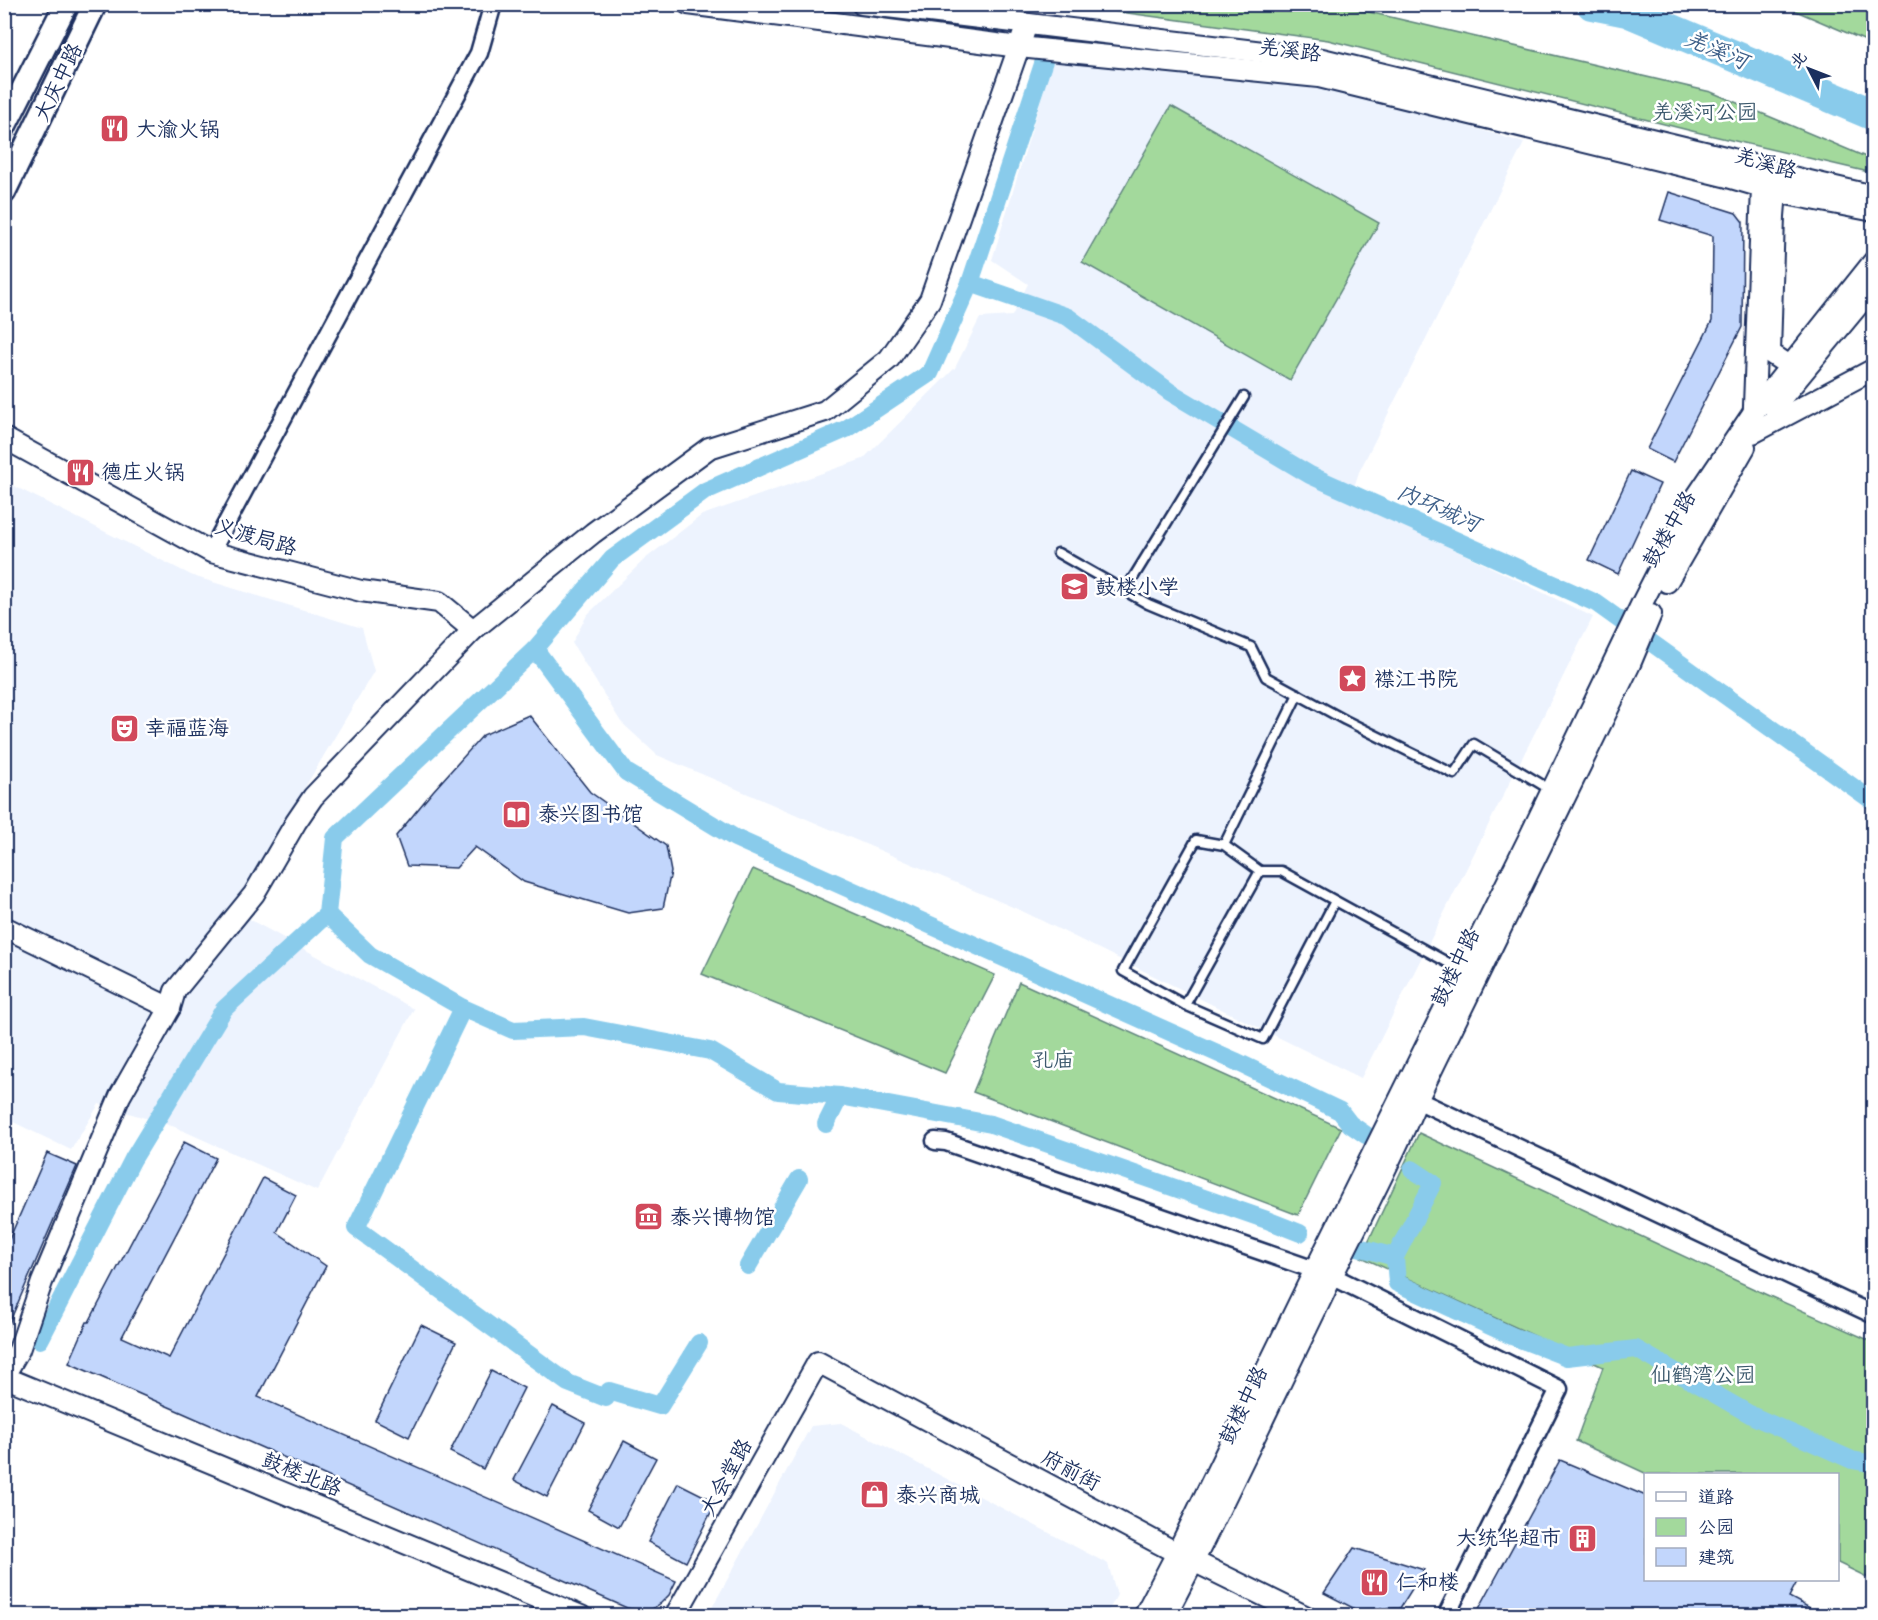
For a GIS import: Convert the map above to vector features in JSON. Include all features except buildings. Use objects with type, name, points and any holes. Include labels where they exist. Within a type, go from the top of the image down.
[{"type":"main road","name":"大庆中路","points":[[4,127],[66,4]]},
{"type":"main road","name":"大庆中路","points":[[4,192],[95,4]]},
{"type":"street","points":[[211,552],[479,53],[493,4]]},
{"type":"street","name":"羌溪路","points":[[688,4],[1019,47],[1319,77],[1724,176],[1769,180],[1874,196]]},
{"type":"street","name":"羌溪路","points":[[862,4],[1322,59],[1729,158],[1769,180],[1874,211]]},
{"type":"street","points":[[4,1377],[19,1350],[42,1282],[120,1096],[170,1008],[175,991],[254,894],[314,797],[473,630],[593,533],[709,448],[825,411],[889,359],[930,300],[1027,24]]},
{"type":"street","points":[[1769,180],[1774,216],[1770,353],[1795,370],[1806,386],[1812,390],[1874,356]]},
{"type":"street","points":[[1769,180],[1753,423],[1874,369]]},
{"type":"street","points":[[1795,370],[1874,261]]},
{"type":"street","points":[[1809,352],[1874,286]]},
{"type":"street","name":"鼓楼中路","points":[[1165,1616],[1185,1558],[1323,1273],[1404,1132],[1470,974],[1637,629],[1695,500],[1795,370]]},
{"type":"street","name":"义渡局路","points":[[4,438],[211,552],[361,591],[439,602],[473,630]]},
{"type":"street","points":[[4,927],[170,1008]]},
{"type":"street","points":[[1323,1273],[1470,974]]},
{"type":"street","points":[[1417,1100],[1874,1315]]},
{"type":"street","points":[[935,1141],[946,1142],[1323,1273],[1559,1389],[1446,1616]]},
{"type":"street","name":"府前街","points":[[818,1362],[1185,1558],[1305,1616]]},
{"type":"street","name":"大会堂路","points":[[675,1616],[818,1362]]},
{"type":"street","name":"鼓楼北路","points":[[4,1377],[580,1616]]},
{"type":"street","points":[[1144,1616],[1185,1558]]},
{"type":"lane","points":[[1125,591],[1244,397]]},
{"type":"lane","points":[[1058,553],[1148,604],[1251,647],[1266,677],[1454,774],[1474,744],[1558,795]]},
{"type":"lane","points":[[1224,845],[1298,694]]},
{"type":"lane","points":[[1335,901],[1263,1039],[1185,1005],[1123,971],[1196,840],[1224,845],[1260,871],[1281,872],[1335,901],[1470,974]]},
{"type":"lane","points":[[1185,1005],[1260,871]]},
{"type":"shaded area","name":"鼓楼小学","points":[[1056,50],[1329,84],[1524,143],[1359,472],[1350,499],[1593,617],[1361,1078],[1022,911],[657,755],[621,722],[572,643],[587,615],[645,559],[702,515],[863,459],[955,368],[980,318],[1012,316],[1028,284],[992,260]]},
{"type":"shaded area","points":[[4,481],[193,576],[362,628],[374,671],[238,900],[247,918],[414,1009],[317,1191],[175,1127],[99,1104],[71,1150],[5,1118]]},
{"type":"shaded area","name":"泰兴商城","points":[[841,1423],[1108,1564],[1117,1595],[1106,1615],[708,1615],[811,1426]]},
{"type":"green space","name":"羌溪河公园","points":[[1068,5],[1331,5],[1711,92],[1873,160],[1873,173],[1692,131],[1328,40]]},
{"type":"green space","points":[[1782,5],[1873,5],[1873,44]]},
{"type":"green space","points":[[1171,106],[1379,223],[1290,380],[1082,262]]},
{"type":"green space","points":[[753,869],[995,975],[945,1073],[702,974]]},
{"type":"green space","name":"孔庙","points":[[1019,982],[1341,1128],[1298,1215],[973,1092]]},
{"type":"green space","name":"仙鹤湾公园","points":[[1419,1133],[1873,1342],[1873,1580],[1839,1563],[1839,1473],[1645,1473],[1576,1441],[1603,1367],[1361,1257]]},
{"type":"waterway","name":"羌溪河","points":[[1592,4],[1627,11],[1874,115]]},
{"type":"waterway","points":[[40,1340],[133,1159],[224,1009],[327,914],[335,838],[535,649],[612,559],[705,491],[846,429],[930,373],[970,283],[1046,55]]},
{"type":"waterway","name":"内环城河","points":[[970,283],[1068,317],[1170,392],[1310,475],[1596,603],[1874,802]]},
{"type":"waterway","points":[[535,649],[626,772],[735,838],[1235,1061],[1340,1111],[1350,1124],[1366,1135]]},
{"type":"waterway","points":[[327,914],[370,955],[463,1008],[356,1228],[568,1383],[606,1398],[609,1391],[660,1406],[699,1343]]},
{"type":"waterway","points":[[463,1008],[513,1030],[584,1027],[710,1051],[778,1091],[840,1096],[991,1124],[1300,1233]]},
{"type":"waterway","points":[[826,1124],[840,1096]]},
{"type":"waterway","points":[[1412,1169],[1433,1183],[1395,1257],[1397,1283],[1512,1336],[1567,1357],[1636,1349],[1753,1416],[1852,1460],[1874,1464]]},
{"type":"waterway","points":[[748,1266],[799,1179]]},
{"type":"waterway","points":[[1358,1247],[1395,1257]]},
{"type":"place","name":"大渝火锅","points":[[115,129]]},
{"type":"place","name":"德庄火锅","points":[[80,472]]},
{"type":"place","name":"鼓楼小学","points":[[1074,587]]},
{"type":"place","name":"襟江书院","points":[[1353,679]]},
{"type":"place","name":"幸福蓝海","points":[[124,728]]},
{"type":"place","name":"泰兴图书馆","points":[[517,814]]},
{"type":"place","name":"泰兴博物馆","points":[[649,1217]]},
{"type":"place","name":"泰兴商城","points":[[875,1495]]},
{"type":"place","name":"大统华超市","points":[[1582,1538]]},
{"type":"place","name":"仁和楼","points":[[1375,1582]]}]
